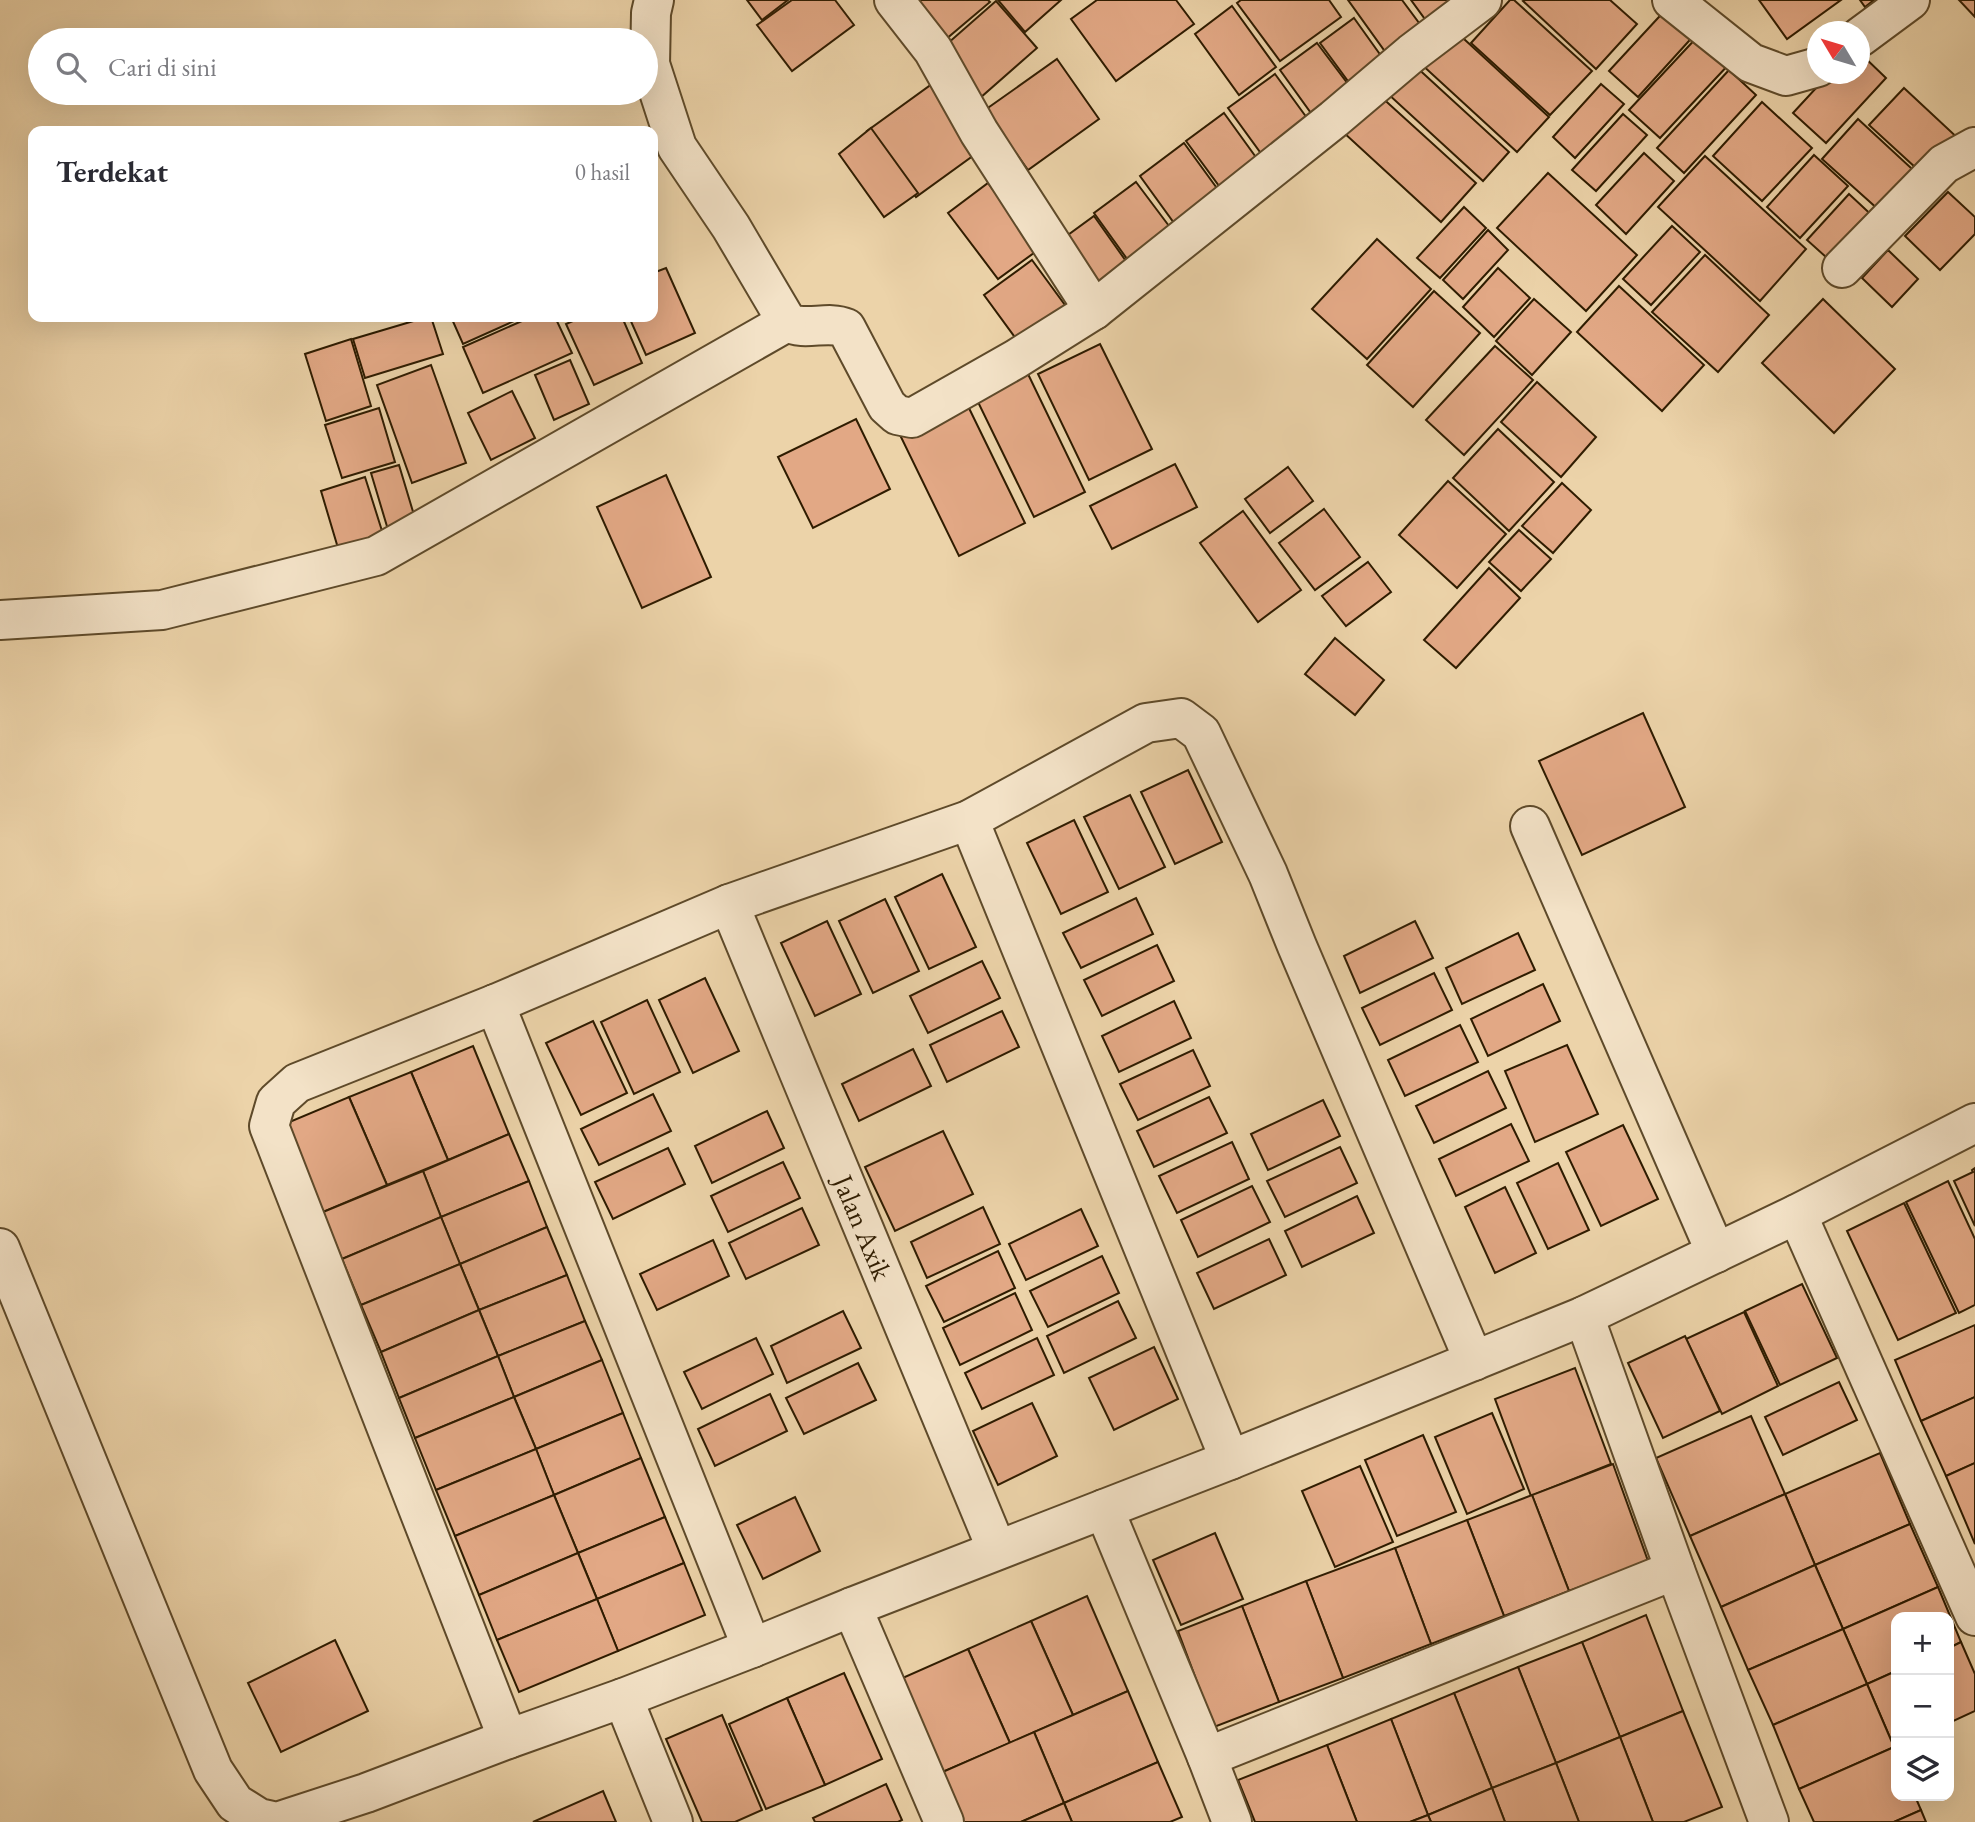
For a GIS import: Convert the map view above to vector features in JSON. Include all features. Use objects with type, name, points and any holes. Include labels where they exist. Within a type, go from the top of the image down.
[{"type":"street","points":[[650,28],[654,0]]},
{"type":"street","points":[[894,0],[933,50],[979,132],[1065,269],[1094,310]]},
{"type":"street","points":[[658,91],[677,147],[732,227],[787,322],[796,327],[837,324],[846,328],[887,406],[897,415],[912,418],[1016,359],[1094,310],[1334,119],[1412,53],[1482,0]]},
{"type":"street","points":[[1672,0],[1751,63],[1786,76],[1807,70]]},
{"type":"street","points":[[1870,30],[1910,0]]},
{"type":"street","points":[[1842,268],[1944,164],[1975,147]]},
{"type":"street","points":[[0,620],[162,610],[376,556],[787,322]]},
{"type":"street","points":[[508,1739],[269,1126],[276,1102],[296,1083],[495,1004],[729,904],[970,820],[1146,723],[1181,718],[1201,733],[1268,874],[1474,1361]]},
{"type":"street","points":[[970,820],[1230,1460]]},
{"type":"street","points":[[1530,826],[1716,1253]]},
{"type":"street","name":"Jalan Axik","points":[[729,904],[997,1550]]},
{"type":"street","points":[[495,1004],[752,1648]]},
{"type":"street","points":[[0,1248],[213,1770],[235,1803],[259,1818],[277,1822],[372,1807],[508,1739],[623,1699],[852,1606],[1230,1460],[1584,1317],[1797,1214],[1975,1123]]},
{"type":"street","points":[[1797,1214],[1975,1616]]},
{"type":"street","points":[[1584,1317],[1769,1822]]},
{"type":"street","points":[[1104,1509],[1232,1822]]},
{"type":"street","points":[[1207,1757],[1675,1570]]},
{"type":"street","points":[[852,1606],[944,1822]]},
{"type":"street","points":[[623,1699],[673,1822]]},
{"type":"building","points":[[747,0],[788,0],[762,20]]},
{"type":"building","points":[[792,0],[835,0],[854,25],[792,71],[757,25]]},
{"type":"building","points":[[901,0],[988,0],[990,2],[939,45]]},
{"type":"building","points":[[998,0],[1061,0],[1025,32]]},
{"type":"building","points":[[1097,0],[1176,0],[1194,24],[1116,81],[1071,19]]},
{"type":"building","points":[[1241,0],[1329,0],[1341,17],[1280,61],[1237,3]]},
{"type":"building","points":[[1348,0],[1402,0],[1425,31],[1389,57]]},
{"type":"building","points":[[1411,0],[1465,0],[1430,26]]},
{"type":"building","points":[[1510,0],[1514,0],[1592,71],[1550,115],[1471,43]]},
{"type":"building","points":[[1610,0],[1637,24],[1596,69],[1523,1]]},
{"type":"building","points":[[1759,0],[1841,0],[1812,21],[1807,21],[1807,25],[1787,39]]},
{"type":"building","points":[[1860,0],[1874,0],[1865,7]]},
{"type":"building","points":[[1959,0],[1975,0],[1975,17]]},
{"type":"building","points":[[996,1],[1037,48],[980,98],[939,51]]},
{"type":"building","points":[[1670,5],[1698,31],[1638,97],[1609,71]]},
{"type":"building","points":[[1232,6],[1276,67],[1239,95],[1195,34]]},
{"type":"building","points":[[1354,18],[1389,67],[1356,92],[1320,43]]},
{"type":"building","points":[[1452,28],[1549,117],[1517,152],[1420,63]]},
{"type":"building","points":[[1700,34],[1731,62],[1660,138],[1629,110]]},
{"type":"building","points":[[1317,43],[1354,92],[1316,120],[1280,70]]},
{"type":"building","points":[[1057,59],[1099,119],[1028,170],[985,110]]},
{"type":"building","points":[[1870,63],[1886,78],[1826,143],[1793,113],[1820,84],[1870,84]]},
{"type":"building","points":[[1413,64],[1509,152],[1483,181],[1387,93]]},
{"type":"building","points":[[1729,70],[1756,95],[1684,173],[1657,148]]},
{"type":"building","points":[[1275,74],[1315,129],[1268,163],[1228,108]]},
{"type":"building","points":[[932,84],[981,150],[916,197],[867,131]]},
{"type":"building","points":[[1601,84],[1624,104],[1575,158],[1553,137]]},
{"type":"building","points":[[1904,88],[1962,142],[1928,179],[1869,125]]},
{"type":"building","points":[[1378,94],[1476,183],[1441,222],[1343,132]]},
{"type":"building","points":[[1762,102],[1812,148],[1762,201],[1713,156]]},
{"type":"building","points":[[1224,113],[1263,167],[1225,194],[1186,141]]},
{"type":"building","points":[[1623,114],[1647,135],[1596,191],[1572,170]]},
{"type":"building","points":[[1858,119],[1924,180],[1889,219],[1822,159]]},
{"type":"building","points":[[871,128],[918,193],[884,217],[839,154]]},
{"type":"building","points":[[1184,143],[1227,202],[1182,234],[1140,176]]},
{"type":"building","points":[[1644,153],[1674,181],[1626,234],[1596,205]]},
{"type":"building","points":[[1814,155],[1848,186],[1800,238],[1767,207]]},
{"type":"building","points":[[1705,156],[1806,249],[1760,301],[1658,207]]},
{"type":"building","points":[[1548,173],[1637,255],[1586,311],[1497,228]]},
{"type":"building","points":[[1136,182],[1178,238],[1135,270],[1094,213]]},
{"type":"building","points":[[988,183],[1038,250],[998,279],[948,213]]},
{"type":"building","points":[[1948,192],[1975,217],[1975,234],[1940,270],[1905,236]]},
{"type":"building","points":[[1849,194],[1878,221],[1836,266],[1807,240]]},
{"type":"building","points":[[1464,207],[1486,228],[1440,278],[1417,258]]},
{"type":"building","points":[[1094,216],[1133,271],[1097,297],[1057,243]]},
{"type":"building","points":[[1672,226],[1700,252],[1651,305],[1623,279]]},
{"type":"building","points":[[1488,230],[1508,250],[1463,299],[1443,280]]},
{"type":"building","points":[[1377,239],[1431,289],[1367,359],[1312,309]]},
{"type":"building","points":[[1888,250],[1918,279],[1892,307],[1862,278]]},
{"type":"building","points":[[1705,255],[1769,315],[1718,372],[1652,312]]},
{"type":"building","points":[[1032,260],[1073,316],[1025,351],[984,295]]},
{"type":"building","points":[[666,268],[695,333],[646,355],[631,322],[658,322],[658,271]]},
{"type":"building","points":[[1498,268],[1530,298],[1494,337],[1463,307]]},
{"type":"building","points":[[1619,286],[1704,365],[1662,411],[1577,332]]},
{"type":"building","points":[[1434,291],[1480,333],[1413,407],[1367,365]]},
{"type":"building","points":[[1534,299],[1571,332],[1532,375],[1496,341]]},
{"type":"building","points":[[1823,299],[1895,369],[1834,433],[1762,363]]},
{"type":"building","points":[[410,322],[433,322],[443,354],[365,378],[353,339]]},
{"type":"building","points":[[453,322],[512,322],[463,344]]},
{"type":"building","points":[[520,322],[557,322],[572,353],[483,393],[463,347]]},
{"type":"building","points":[[624,322],[642,363],[594,385],[566,324]]},
{"type":"building","points":[[351,339],[371,406],[326,421],[305,354]]},
{"type":"building","points":[[1100,344],[1152,449],[1089,480],[1038,374]]},
{"type":"building","points":[[1495,346],[1533,380],[1464,455],[1426,420]]},
{"type":"building","points":[[570,360],[589,404],[554,420],[535,375]]},
{"type":"building","points":[[431,365],[466,463],[412,483],[377,385]]},
{"type":"building","points":[[1028,374],[1085,492],[1034,517],[977,400]]},
{"type":"building","points":[[1537,382],[1596,437],[1561,477],[1501,422]]},
{"type":"building","points":[[512,391],[535,438],[491,460],[468,413]]},
{"type":"building","points":[[966,402],[1025,523],[959,556],[900,435]]},
{"type":"building","points":[[379,408],[395,462],[342,478],[325,425]]},
{"type":"building","points":[[856,419],[890,489],[813,528],[778,457]]},
{"type":"building","points":[[1498,429],[1554,482],[1509,531],[1453,478]]},
{"type":"building","points":[[1175,464],[1197,507],[1112,549],[1090,506]]},
{"type":"building","points":[[399,465],[417,525],[389,533],[371,473]]},
{"type":"building","points":[[1288,467],[1313,501],[1270,533],[1245,499]]},
{"type":"building","points":[[666,475],[711,577],[642,608],[597,507]]},
{"type":"building","points":[[365,477],[383,534],[338,548],[321,491]]},
{"type":"building","points":[[1448,481],[1506,534],[1457,588],[1399,535]]},
{"type":"building","points":[[1562,483],[1591,510],[1553,553],[1522,526]]},
{"type":"building","points":[[1324,509],[1360,557],[1315,590],[1279,543]]},
{"type":"building","points":[[1243,511],[1301,590],[1258,622],[1200,543]]},
{"type":"building","points":[[1519,530],[1551,559],[1521,591],[1489,562]]},
{"type":"building","points":[[1368,562],[1391,592],[1346,626],[1322,596]]},
{"type":"building","points":[[1489,568],[1520,598],[1456,668],[1424,640]]},
{"type":"building","points":[[1335,638],[1384,680],[1355,715],[1305,674]]},
{"type":"building","points":[[1643,713],[1685,807],[1582,855],[1539,761]]},
{"type":"building","points":[[1188,770],[1222,842],[1175,864],[1141,792]]},
{"type":"building","points":[[1130,795],[1165,867],[1119,889],[1084,817]]},
{"type":"building","points":[[1074,820],[1108,892],[1061,914],[1027,843]]},
{"type":"building","points":[[942,874],[976,947],[929,969],[895,897]]},
{"type":"building","points":[[1136,898],[1153,934],[1081,968],[1063,933]]},
{"type":"building","points":[[885,899],[919,971],[873,993],[839,921]]},
{"type":"building","points":[[827,921],[861,994],[815,1016],[781,943]]},
{"type":"building","points":[[1415,921],[1433,958],[1360,993],[1344,956]]},
{"type":"building","points":[[1518,933],[1535,970],[1462,1004],[1446,968]]},
{"type":"building","points":[[1157,945],[1174,981],[1102,1016],[1084,980]]},
{"type":"building","points":[[982,961],[1000,998],[928,1033],[910,996]]},
{"type":"building","points":[[1434,973],[1452,1010],[1380,1045],[1362,1008]]},
{"type":"building","points":[[705,978],[739,1051],[693,1073],[659,1000]]},
{"type":"building","points":[[1543,984],[1560,1021],[1488,1056],[1471,1019]]},
{"type":"building","points":[[647,1000],[680,1072],[634,1094],[601,1022]]},
{"type":"building","points":[[1174,1001],[1191,1038],[1119,1072],[1102,1036]]},
{"type":"building","points":[[1002,1011],[1019,1047],[947,1082],[930,1045]]},
{"type":"building","points":[[593,1021],[627,1093],[581,1115],[546,1043]]},
{"type":"building","points":[[1460,1025],[1478,1062],[1405,1096],[1388,1060]]},
{"type":"building","points":[[1567,1045],[1598,1114],[1535,1142],[1505,1071]]},
{"type":"building","points":[[473,1046],[509,1134],[448,1160],[411,1072]]},
{"type":"building","points":[[913,1049],[931,1086],[859,1121],[842,1084]]},
{"type":"building","points":[[1193,1050],[1210,1086],[1138,1120],[1120,1084]]},
{"type":"building","points":[[1488,1071],[1506,1108],[1434,1143],[1416,1106]]},
{"type":"building","points":[[411,1072],[448,1160],[387,1185],[349,1097]]},
{"type":"building","points":[[653,1094],[671,1131],[599,1165],[581,1129]]},
{"type":"building","points":[[349,1097],[387,1185],[323,1212],[287,1123]]},
{"type":"building","points":[[1209,1097],[1227,1133],[1154,1167],[1137,1131]]},
{"type":"building","points":[[1323,1100],[1340,1136],[1268,1170],[1251,1134]]},
{"type":"building","points":[[767,1111],[784,1148],[712,1183],[695,1146]]},
{"type":"building","points":[[1511,1124],[1529,1161],[1456,1196],[1439,1159]]},
{"type":"building","points":[[1623,1125],[1658,1199],[1601,1226],[1566,1152]]},
{"type":"building","points":[[943,1131],[973,1194],[895,1231],[865,1167]]},
{"type":"building","points":[[509,1134],[529,1181],[441,1217],[423,1171]]},
{"type":"building","points":[[1232,1142],[1249,1179],[1177,1213],[1159,1176]]},
{"type":"building","points":[[1340,1147],[1357,1183],[1285,1217],[1267,1181]]},
{"type":"building","points":[[668,1148],[685,1184],[613,1219],[595,1182]]},
{"type":"building","points":[[783,1162],[800,1198],[728,1232],[711,1196]]},
{"type":"building","points":[[1558,1163],[1589,1230],[1548,1249],[1517,1183]]},
{"type":"building","points":[[1975,1168],[1975,1226],[1954,1181],[1973,1172]]},
{"type":"building","points":[[423,1171],[441,1217],[342,1259],[323,1212]]},
{"type":"building","points":[[529,1181],[547,1227],[460,1264],[441,1217]]},
{"type":"building","points":[[1948,1181],[1975,1239],[1975,1305],[1959,1313],[1906,1202]]},
{"type":"building","points":[[1252,1186],[1270,1222],[1198,1257],[1181,1220]]},
{"type":"building","points":[[1505,1187],[1536,1253],[1495,1273],[1465,1207]]},
{"type":"building","points":[[1357,1196],[1374,1233],[1302,1267],[1285,1231]]},
{"type":"building","points":[[1904,1203],[1956,1313],[1898,1340],[1847,1231]]},
{"type":"building","points":[[983,1207],[1000,1244],[927,1278],[911,1242]]},
{"type":"building","points":[[802,1208],[819,1245],[746,1279],[729,1243]]},
{"type":"building","points":[[1081,1209],[1098,1246],[1026,1280],[1009,1244]]},
{"type":"building","points":[[441,1217],[460,1264],[361,1305],[342,1259]]},
{"type":"building","points":[[547,1227],[567,1275],[479,1310],[460,1264]]},
{"type":"building","points":[[1269,1239],[1286,1275],[1214,1309],[1197,1273]]},
{"type":"building","points":[[713,1240],[729,1276],[657,1310],[640,1274]]},
{"type":"building","points":[[998,1251],[1015,1288],[944,1322],[926,1286]]},
{"type":"building","points":[[1102,1256],[1119,1293],[1048,1327],[1030,1291]]},
{"type":"building","points":[[460,1264],[479,1310],[381,1352],[361,1305]]},
{"type":"building","points":[[567,1275],[585,1321],[498,1356],[479,1310]]},
{"type":"building","points":[[1802,1284],[1837,1358],[1780,1385],[1745,1311]]},
{"type":"building","points":[[1015,1293],[1032,1330],[960,1365],[943,1328]]},
{"type":"building","points":[[1118,1301],[1136,1338],[1064,1373],[1047,1336]]},
{"type":"building","points":[[479,1310],[498,1356],[399,1398],[381,1352]]},
{"type":"building","points":[[843,1311],[861,1348],[787,1383],[771,1346]]},
{"type":"building","points":[[1744,1312],[1778,1386],[1722,1414],[1686,1339]]},
{"type":"building","points":[[585,1321],[602,1360],[514,1397],[498,1356]]},
{"type":"building","points":[[1975,1325],[1975,1397],[1921,1421],[1895,1360]]},
{"type":"building","points":[[1685,1336],[1720,1411],[1663,1438],[1628,1363]]},
{"type":"building","points":[[756,1338],[773,1374],[702,1409],[684,1372]]},
{"type":"building","points":[[1037,1338],[1054,1375],[982,1409],[965,1373]]},
{"type":"building","points":[[1154,1347],[1178,1399],[1114,1430],[1089,1378]]},
{"type":"building","points":[[498,1356],[514,1397],[415,1438],[399,1398]]},
{"type":"building","points":[[602,1360],[623,1413],[536,1449],[514,1397]]},
{"type":"building","points":[[858,1363],[876,1400],[804,1434],[786,1398]]},
{"type":"building","points":[[1575,1368],[1611,1464],[1531,1496],[1495,1399]]},
{"type":"building","points":[[1839,1382],[1857,1420],[1783,1455],[1765,1417]]},
{"type":"building","points":[[770,1394],[787,1431],[715,1466],[698,1429]]},
{"type":"building","points":[[514,1397],[536,1449],[436,1490],[415,1438]]},
{"type":"building","points":[[1975,1397],[1975,1463],[1946,1476],[1921,1421]]},
{"type":"building","points":[[1032,1403],[1057,1456],[998,1485],[973,1431]]},
{"type":"building","points":[[623,1413],[641,1458],[554,1495],[536,1449]]},
{"type":"building","points":[[1492,1413],[1524,1489],[1467,1514],[1435,1437]]},
{"type":"building","points":[[1751,1416],[1785,1494],[1690,1536],[1656,1458]]},
{"type":"building","points":[[1423,1435],[1456,1512],[1397,1536],[1365,1460]]},
{"type":"building","points":[[536,1449],[554,1495],[455,1536],[436,1490]]},
{"type":"building","points":[[1880,1453],[1910,1524],[1815,1565],[1785,1494]]},
{"type":"building","points":[[641,1458],[665,1517],[578,1553],[554,1495]]},
{"type":"building","points":[[1975,1463],[1975,1544],[1946,1476]]},
{"type":"building","points":[[1613,1464],[1648,1561],[1569,1591],[1532,1495]]},
{"type":"building","points":[[1360,1466],[1393,1542],[1335,1567],[1302,1491]]},
{"type":"building","points":[[1785,1494],[1815,1565],[1721,1607],[1690,1536]]},
{"type":"building","points":[[554,1495],[578,1553],[479,1595],[455,1536]]},
{"type":"building","points":[[1532,1495],[1569,1591],[1504,1616],[1467,1520]]},
{"type":"building","points":[[795,1497],[820,1551],[763,1579],[737,1525]]},
{"type":"building","points":[[665,1517],[684,1563],[597,1599],[578,1553]]},
{"type":"building","points":[[1467,1520],[1504,1616],[1431,1644],[1395,1548]]},
{"type":"building","points":[[1910,1524],[1938,1587],[1843,1629],[1815,1565]]},
{"type":"building","points":[[1215,1533],[1243,1599],[1181,1625],[1153,1560]]},
{"type":"building","points":[[1395,1548],[1431,1644],[1343,1678],[1306,1581]]},
{"type":"building","points":[[578,1553],[597,1599],[497,1640],[479,1595]]},
{"type":"building","points":[[684,1563],[705,1615],[618,1651],[597,1599]]},
{"type":"building","points":[[1815,1565],[1843,1629],[1748,1670],[1721,1607]]},
{"type":"building","points":[[1306,1581],[1343,1678],[1279,1702],[1242,1606]]},
{"type":"building","points":[[1938,1587],[1948,1612],[1891,1612],[1891,1673],[1867,1684],[1843,1629]]},
{"type":"building","points":[[1087,1596],[1128,1691],[1073,1715],[1031,1621]]},
{"type":"building","points":[[597,1599],[618,1651],[519,1692],[497,1640]]},
{"type":"building","points":[[1242,1606],[1279,1702],[1214,1727],[1178,1631]]},
{"type":"building","points":[[1646,1615],[1683,1711],[1620,1737],[1582,1642]]},
{"type":"building","points":[[1031,1621],[1073,1715],[1010,1743],[968,1649]]},
{"type":"building","points":[[1954,1625],[1961,1642],[1954,1646]]},
{"type":"building","points":[[1843,1629],[1867,1684],[1773,1725],[1748,1670]]},
{"type":"building","points":[[335,1640],[368,1711],[281,1752],[248,1683]]},
{"type":"building","points":[[1582,1642],[1620,1737],[1556,1763],[1518,1667]]},
{"type":"building","points":[[1961,1642],[1975,1674],[1975,1711],[1954,1721],[1954,1675],[1954,1646]]},
{"type":"building","points":[[968,1649],[1010,1743],[938,1774],[898,1680]]},
{"type":"building","points":[[1518,1667],[1556,1763],[1492,1788],[1454,1693]]},
{"type":"building","points":[[844,1673],[882,1759],[825,1785],[787,1698]]},
{"type":"building","points":[[1891,1673],[1891,1740],[1867,1684]]},
{"type":"building","points":[[1867,1684],[1891,1740],[1891,1748],[1799,1789],[1773,1725]]},
{"type":"building","points":[[1128,1691],[1158,1762],[1064,1803],[1034,1732]]},
{"type":"building","points":[[1454,1693],[1492,1788],[1428,1815],[1391,1719]]},
{"type":"building","points":[[787,1698],[825,1785],[766,1809],[729,1724]]},
{"type":"building","points":[[1683,1711],[1722,1807],[1684,1822],[1653,1822],[1620,1737]]},
{"type":"building","points":[[722,1715],[762,1810],[735,1822],[702,1822],[666,1739]]},
{"type":"building","points":[[1391,1719],[1428,1815],[1410,1822],[1357,1822],[1327,1745]]},
{"type":"building","points":[[1034,1732],[1064,1803],[1021,1822],[959,1822],[938,1774]]},
{"type":"building","points":[[1620,1737],[1653,1822],[1579,1822],[1556,1763]]},
{"type":"building","points":[[1327,1745],[1357,1822],[1255,1822],[1238,1780]]},
{"type":"building","points":[[1891,1748],[1891,1801],[1917,1801],[1921,1810],[1894,1822],[1814,1822],[1799,1789]]},
{"type":"building","points":[[1158,1762],[1182,1817],[1170,1822],[1072,1822],[1064,1803]]},
{"type":"building","points":[[1556,1763],[1579,1822],[1505,1822],[1492,1788]]},
{"type":"building","points":[[886,1784],[902,1820],[898,1822],[815,1822],[813,1818]]},
{"type":"building","points":[[1492,1788],[1505,1822],[1431,1822],[1428,1815]]},
{"type":"building","points":[[603,1791],[616,1822],[533,1822]]},
{"type":"building","points":[[1064,1803],[1072,1822],[1021,1822]]},
{"type":"building","points":[[1921,1810],[1926,1822],[1894,1822]]},
{"type":"building","points":[[1428,1815],[1431,1822],[1410,1822]]}]
